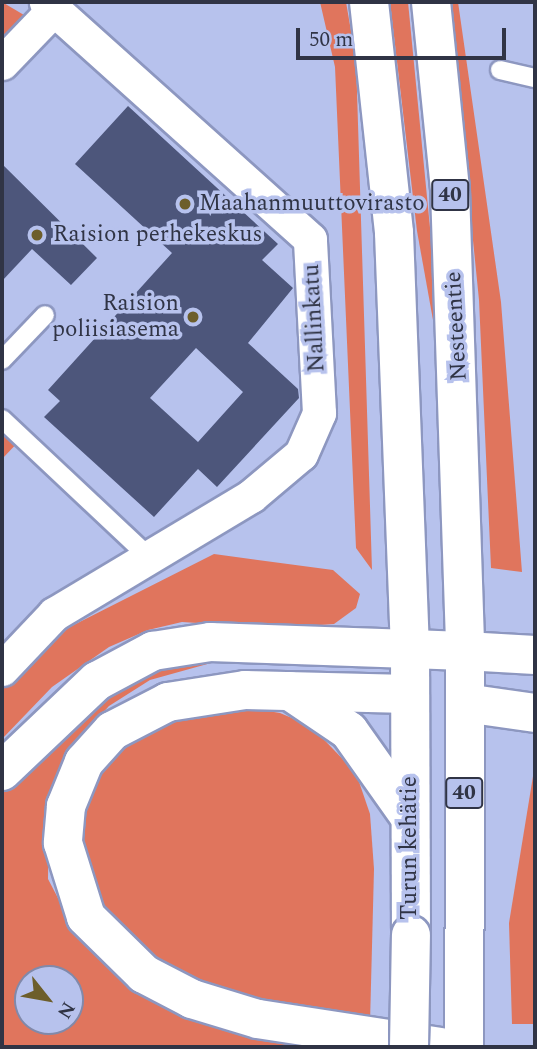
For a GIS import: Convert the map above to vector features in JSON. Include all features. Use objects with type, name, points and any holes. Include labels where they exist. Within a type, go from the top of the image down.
[{"type":"main road","points":[[369,2],[394,233],[410,649]]},
{"type":"main road","name":"Nesteentie","points":[[431,2],[453,243],[465,651]]},
{"type":"main road","points":[[2,771],[88,687],[153,651],[210,642],[535,655]]},
{"type":"main road","name":"Turun kehätie","points":[[409,1047],[410,649]]},
{"type":"main road","name":"40","points":[[464,1047],[465,651]]},
{"type":"main road","points":[[289,690],[349,731],[410,817]]},
{"type":"main road","points":[[440,1047],[285,1026],[192,999],[144,974],[113,948],[76,899],[64,854],[66,806],[84,762],[112,731],[205,692],[289,690],[410,694],[535,713]]},
{"type":"street","points":[[2,63],[50,6]]},
{"type":"street","name":"Nallinkatu","points":[[2,669],[54,614],[251,496],[301,454],[319,413],[315,265],[310,239],[50,6]]},
{"type":"lane","points":[[500,70],[535,79]]},
{"type":"lane","points":[[2,360],[45,315]]},
{"type":"lane","points":[[2,419],[148,556]]},
{"type":"shaded area","points":[[2,2],[24,15],[2,39]]},
{"type":"shaded area","points":[[320,2],[346,2],[356,60],[372,570],[356,548],[335,67]]},
{"type":"shaded area","points":[[390,2],[408,2],[439,320],[433,320],[417,231]]},
{"type":"shaded area","points":[[449,2],[458,2],[501,302],[522,572],[491,568],[479,300]]},
{"type":"shaded area","points":[[2,419],[22,438],[2,459]]},
{"type":"shaded area","points":[[214,554],[333,570],[360,594],[356,608],[334,624],[277,628],[182,622],[148,630],[109,647],[52,687],[2,739],[2,684],[44,640]]},
{"type":"shaded area","points":[[236,656],[150,680],[109,706],[77,741],[49,797],[48,879],[80,940],[120,979],[141,992],[311,1045],[2,1047],[2,783],[113,677]]},
{"type":"shaded area","points":[[224,704],[280,713],[311,726],[356,773],[370,814],[374,869],[370,1023],[247,1000],[150,963],[101,911],[76,818],[100,766],[145,729]]},
{"type":"shaded area","points":[[535,764],[535,1024],[512,1024],[509,923]]},
{"type":"building","name":"Raision poliisiasema","points":[[128,106],[278,244],[262,260],[293,288],[248,343],[298,389],[299,398],[217,487],[198,469],[154,517],[44,417],[60,401],[48,390],[172,253],[75,164]],"holes":[[[196,348],[243,392],[198,442],[150,398]]]},
{"type":"building","name":"Raision perhekeskus","points":[[2,164],[97,258],[71,285],[32,249],[2,281]]},
{"type":"place","name":"Maahanmuuttovirasto","points":[[185,204]]},
{"type":"place","name":"Raision perhekeskus","points":[[37,235]]},
{"type":"place","name":"Raision poliisiasema","points":[[193,317]]}]
